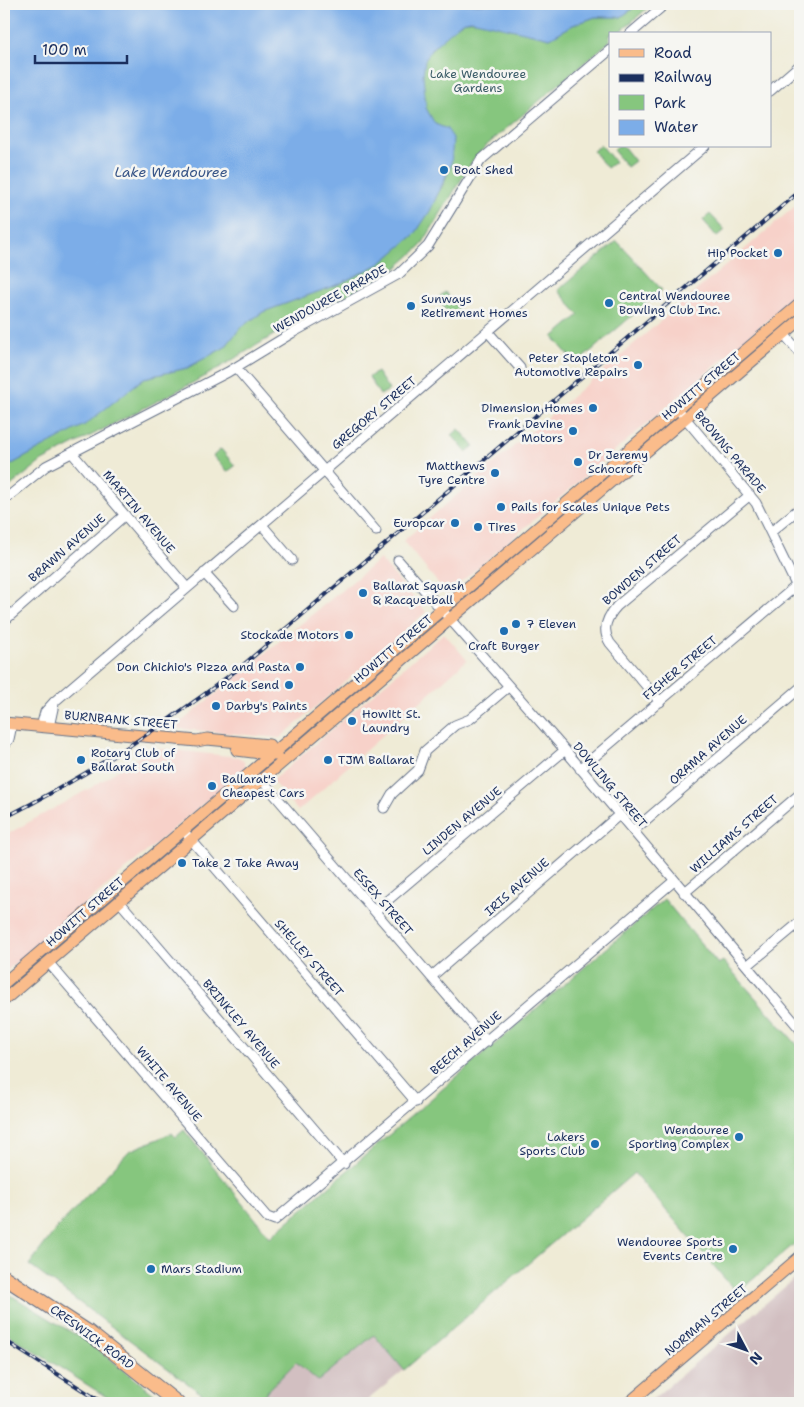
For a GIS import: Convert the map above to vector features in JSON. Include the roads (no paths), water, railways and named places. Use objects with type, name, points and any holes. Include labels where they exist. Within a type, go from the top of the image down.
[{"type":"highway","name":"CRESWICK ROAD","points":[[4,1276],[88,1332],[176,1403]]},
{"type":"main road","name":"HOWITT STREET","points":[[257,775],[275,748],[341,703],[450,619],[800,304]]},
{"type":"main road","name":"HOWITT STREET","points":[[4,984],[187,835],[257,775],[284,759],[442,609],[681,413],[800,320]]},
{"type":"main road","name":"BURNBANK STREET","points":[[7,722],[197,741],[207,739],[275,748],[284,759]]},
{"type":"main road","name":"BURNBANK STREET","points":[[197,741],[208,747],[247,751],[275,748]]},
{"type":"main road","name":"HOWITT STREET","points":[[4,1000],[120,901],[187,835]]},
{"type":"main road","name":"NORMAN STREET","points":[[629,1403],[800,1257]]},
{"type":"street","points":[[634,32],[665,4]]},
{"type":"street","name":"WENDOUREE PARADE","points":[[4,500],[37,472],[236,368],[292,333],[381,286],[407,268],[428,246],[481,160],[609,51]]},
{"type":"street","points":[[772,89],[800,66]]},
{"type":"street","name":"GREGORY STREET","points":[[45,727],[46,712],[58,698],[703,148]]},
{"type":"street","points":[[488,332],[520,368]]},
{"type":"street","points":[[784,334],[800,353]]},
{"type":"street","points":[[236,368],[376,532]]},
{"type":"street","name":"BROWNS PARADE","points":[[681,413],[750,495],[771,532],[798,589]]},
{"type":"street","name":"MARTIN AVENUE","points":[[72,453],[187,588]]},
{"type":"street","name":"BOWDEN STREET","points":[[660,702],[607,639],[605,629],[608,618],[617,606],[750,495]]},
{"type":"street","points":[[771,532],[800,508]]},
{"type":"street","name":"BRAWN AVENUE","points":[[4,621],[125,515]]},
{"type":"street","points":[[262,525],[292,560]]},
{"type":"street","name":"DOWLING STREET","points":[[398,560],[564,750],[674,882],[800,1028]]},
{"type":"street","points":[[204,573],[234,606]]},
{"type":"street","name":"FISHER STREET","points":[[580,769],[798,589]]},
{"type":"street","points":[[384,808],[392,794],[418,770],[425,751],[457,724],[470,719],[508,687]]},
{"type":"street","name":"ORAMA AVENUE","points":[[633,831],[800,688]]},
{"type":"street","points":[[4,745],[9,739],[7,722]]},
{"type":"street","name":"LINDEN AVENUE","points":[[375,911],[564,750]]},
{"type":"street","points":[[247,751],[257,775]]},
{"type":"street","name":"ESSEX STREET","points":[[257,775],[486,1042]]},
{"type":"street","name":"WILLIAMS STREET","points":[[684,893],[800,794]]},
{"type":"street","name":"IRIS AVENUE","points":[[431,977],[619,815]]},
{"type":"street","name":"SHELLEY STREET","points":[[187,835],[416,1102]]},
{"type":"street","name":"BEECH AVENUE","points":[[273,1220],[280,1218],[674,882]]},
{"type":"street","name":"BRINKLEY AVENUE","points":[[120,901],[344,1164]]},
{"type":"street","points":[[747,966],[800,922]]},
{"type":"street","name":"WHITE AVENUE","points":[[48,962],[267,1217],[273,1220]]},
{"type":"water","name":"Lake Wendouree","points":[[4,4],[639,4],[621,17],[595,17],[573,25],[550,38],[471,20],[462,22],[432,48],[425,60],[423,75],[426,108],[435,124],[447,129],[453,138],[451,165],[430,211],[415,234],[381,263],[339,284],[263,312],[241,327],[225,347],[187,368],[144,378],[86,424],[12,464],[4,466]]},
{"type":"railway","points":[[4,818],[36,802],[127,748],[242,666],[800,191]]},
{"type":"railway","points":[[4,1340],[103,1403]]},
{"type":"place","name":"Boat Shed","points":[[444,170]]},
{"type":"place","name":"Hip Pocket","points":[[778,253]]},
{"type":"place","name":"Central Wendouree Bowling Club Inc.","points":[[609,303]]},
{"type":"place","name":"Sunways Retirement Homes","points":[[411,306]]},
{"type":"place","name":"Peter Stapleton - Automotive Repairs","points":[[638,365]]},
{"type":"place","name":"Dimension Homes","points":[[593,408]]},
{"type":"place","name":"Frank Devine Motors","points":[[573,431]]},
{"type":"place","name":"Dr Jeremy Schocroft","points":[[578,462]]},
{"type":"place","name":"Matthews Tyre Centre","points":[[495,473]]},
{"type":"place","name":"Pails for Scales Unique Pets","points":[[501,507]]},
{"type":"place","name":"Europcar","points":[[455,523]]},
{"type":"place","name":"Tires","points":[[478,527]]},
{"type":"place","name":"Ballarat Squash & Racquetball","points":[[363,593]]},
{"type":"place","name":"7 Eleven","points":[[516,624]]},
{"type":"place","name":"Craft Burger","points":[[504,631]]},
{"type":"place","name":"Stockade Motors","points":[[349,635]]},
{"type":"place","name":"Don Chichio's Pizza and Pasta","points":[[300,667]]},
{"type":"place","name":"Pack Send","points":[[289,685]]},
{"type":"place","name":"Darby's Paints","points":[[216,706]]},
{"type":"place","name":"Howitt St. Laundry","points":[[352,721]]},
{"type":"place","name":"Rotary Club of Ballarat South","points":[[81,760]]},
{"type":"place","name":"TJM Ballarat","points":[[328,760]]},
{"type":"place","name":"Ballarat's Cheapest Cars","points":[[212,786]]},
{"type":"place","name":"Take 2 Take Away","points":[[182,863]]},
{"type":"place","name":"Wendouree Sporting Complex","points":[[739,1137]]},
{"type":"place","name":"Lakers Sports Club","points":[[595,1144]]},
{"type":"place","name":"Wendouree Sports Events Centre","points":[[733,1249]]},
{"type":"place","name":"Mars Stadium","points":[[151,1269]]},
{"type":"park label","name":"Lake Wendouree Gardens","points":[[478,81]]}]
